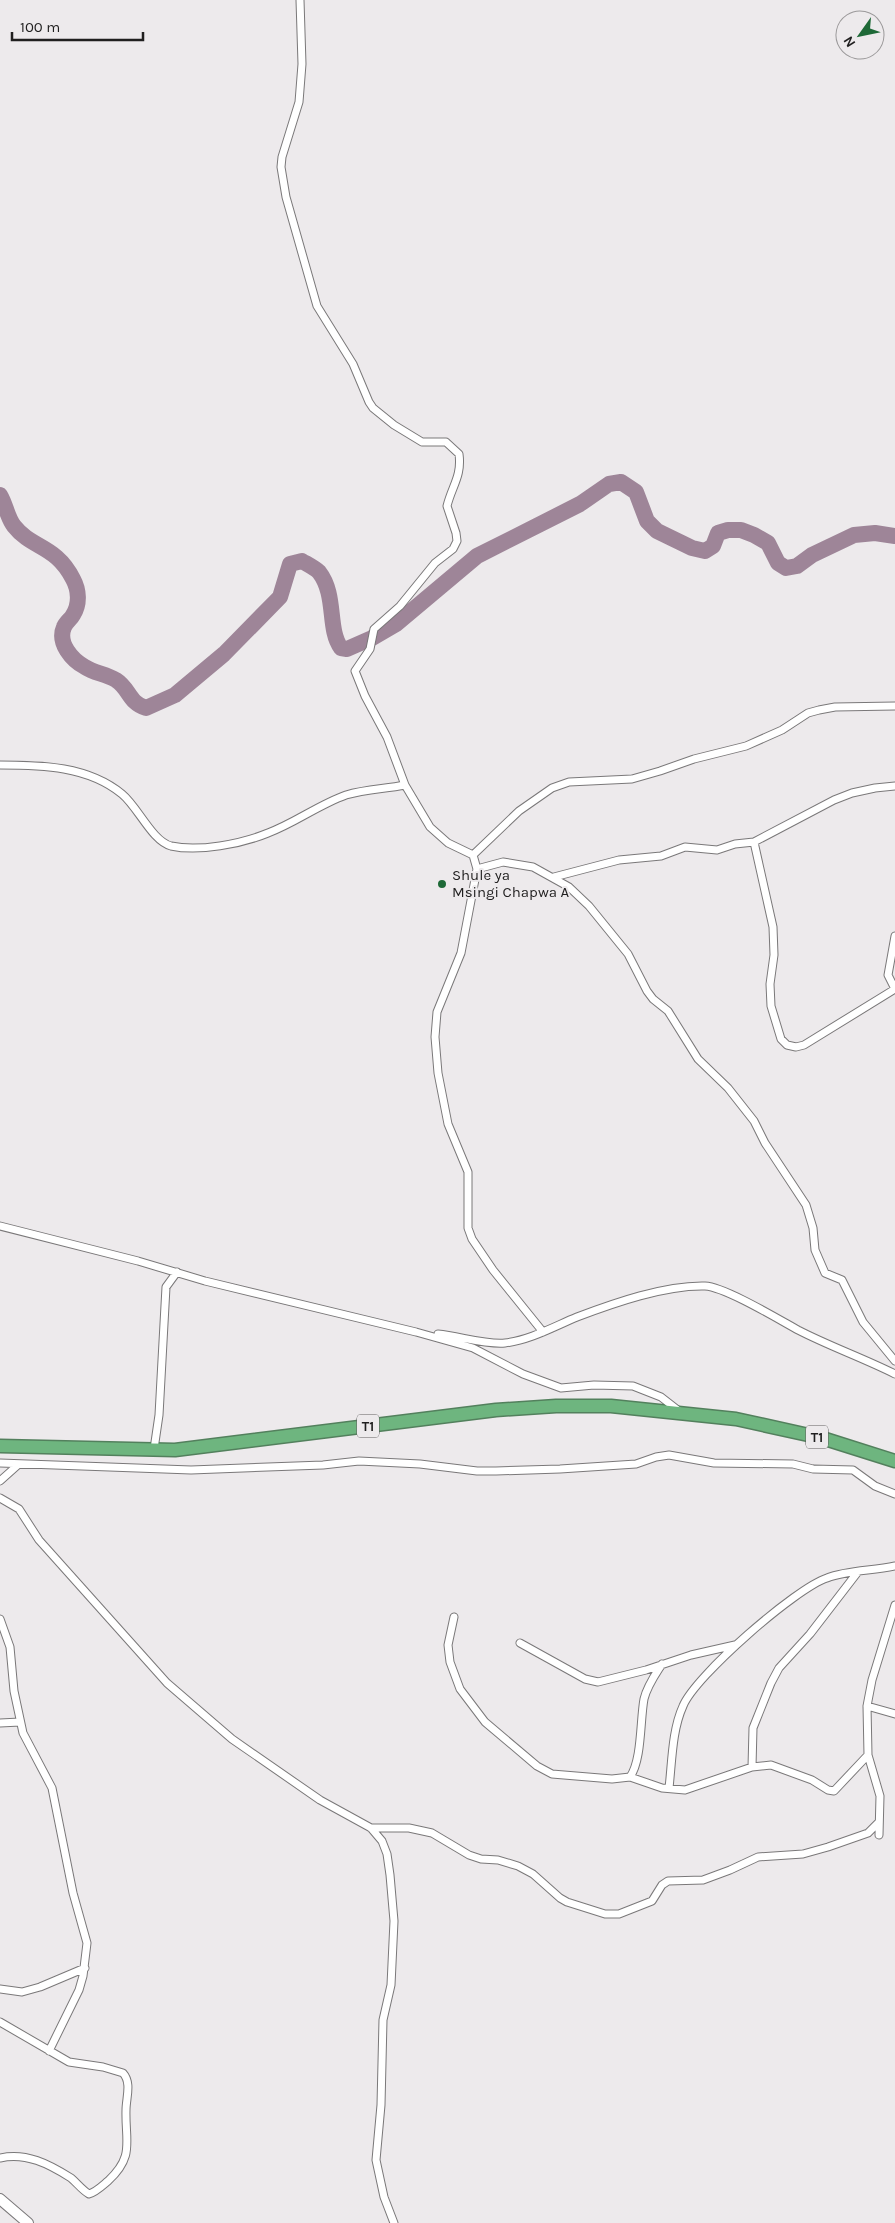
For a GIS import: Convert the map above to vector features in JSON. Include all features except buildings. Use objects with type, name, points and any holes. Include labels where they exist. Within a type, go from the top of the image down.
[{"type":"highway","name":"T1","points":[[0,1446],[93,1450],[175,1450],[513,1409],[611,1406],[736,1419],[822,1438],[895,1461]]},
{"type":"street","points":[[300,0],[302,64],[298,102],[283,147],[281,167],[286,197],[316,306],[353,364],[373,408],[394,425],[422,442],[446,442],[459,454],[460,464],[458,479],[447,506],[456,533],[457,541],[454,550],[435,564],[400,606],[374,629],[370,648],[356,668],[357,679],[387,737],[405,785],[436,834],[448,843],[473,855]]},
{"type":"street","points":[[473,855],[518,811],[552,788],[569,782],[632,779],[660,772],[694,759],[746,746],[782,730],[808,713],[819,710],[835,707],[895,706]]},
{"type":"street","points":[[0,765],[54,766],[95,777],[123,794],[160,840],[171,846],[205,847],[250,839],[268,834],[318,807],[347,795],[371,789],[405,785]]},
{"type":"street","points":[[554,877],[619,860],[661,856],[685,847],[717,850],[735,844],[754,842],[834,800],[875,788],[895,786]]},
{"type":"street","points":[[754,842],[773,928],[774,955],[770,984],[772,1006],[781,1039],[787,1045],[796,1047],[804,1045],[895,989],[888,975],[891,949],[895,936]]},
{"type":"street","points":[[473,855],[476,868],[461,953],[437,1012],[435,1037],[438,1072],[448,1124],[468,1172],[468,1228],[472,1239],[493,1270],[543,1332]]},
{"type":"street","points":[[476,868],[503,862],[533,867],[569,887],[589,906],[628,954],[647,991],[653,999],[668,1011],[698,1060],[744,1106],[765,1143],[804,1201],[813,1228],[815,1250],[825,1272],[842,1280],[863,1322],[895,1361]]},
{"type":"street","points":[[0,1226],[337,1314],[422,1333],[474,1348],[523,1374],[561,1388],[594,1385],[633,1386],[661,1398],[681,1412]]},
{"type":"street","points":[[154,1449],[159,1415],[166,1287],[177,1272]]},
{"type":"street","points":[[422,1333],[473,1339],[491,1344],[507,1343],[543,1332],[620,1302],[670,1290],[707,1286],[735,1296],[800,1331],[895,1374]]},
{"type":"street","points":[[0,1463],[191,1470],[323,1465],[359,1461],[496,1471],[560,1470],[636,1464],[669,1455],[714,1463],[793,1464],[813,1469],[853,1470],[875,1486],[895,1494]]},
{"type":"street","points":[[0,1481],[20,1464]]},
{"type":"street","points":[[0,1498],[20,1509],[39,1540],[168,1683],[232,1739],[257,1758],[334,1809],[371,1828],[382,1841],[387,1854],[394,1903],[393,1965],[392,1985],[383,2020],[381,2104],[376,2160],[384,2198],[394,2223]]},
{"type":"street","points":[[669,1788],[679,1715],[694,1686],[706,1673],[791,1599],[811,1585],[826,1578],[895,1566]]},
{"type":"street","points":[[752,1767],[753,1728],[771,1683],[780,1668],[810,1634],[857,1573]]},
{"type":"street","points":[[879,1835],[880,1796],[868,1755],[867,1706],[872,1680],[895,1605]]},
{"type":"street","points":[[454,1617],[448,1645],[450,1662],[460,1689],[485,1722],[537,1766],[552,1774],[612,1780],[630,1777],[643,1783],[685,1790],[762,1765],[777,1766],[834,1791],[868,1755]]},
{"type":"street","points":[[0,1619],[10,1647],[14,1691],[20,1722],[26,1741],[52,1788],[72,1893],[87,1943],[85,1968],[79,1990],[49,2051]]},
{"type":"street","points":[[520,1643],[592,1681],[608,1680],[738,1645]]},
{"type":"street","points":[[630,1777],[636,1763],[644,1697],[662,1664]]},
{"type":"street","points":[[867,1706],[895,1714]]},
{"type":"street","points":[[0,1723],[20,1722]]},
{"type":"street","points":[[371,1828],[409,1828],[432,1833],[469,1855],[518,1866],[533,1874],[567,1902],[614,1915],[652,1901],[662,1885],[668,1881],[702,1880],[758,1857],[803,1854],[868,1833],[880,1822]]},
{"type":"street","points":[[0,1989],[22,1992],[40,1987],[85,1968]]},
{"type":"street","points":[[0,2022],[69,2062],[118,2070],[125,2074],[128,2082],[126,2114],[128,2145],[122,2164],[100,2188],[89,2194],[73,2179],[43,2162],[21,2156],[0,2158]]},
{"type":"street","points":[[0,2199],[28,2223]]},
{"type":"waterway","points":[[0,495],[14,526],[28,539],[52,553],[66,568],[75,583],[78,597],[77,606],[62,633],[67,650],[75,660],[85,667],[116,680],[124,687],[132,699],[146,708],[175,695],[224,654],[280,597],[290,564],[302,561],[319,572],[325,581],[328,591],[337,640],[341,648],[347,649],[372,638],[396,624],[477,556],[580,504],[609,484],[621,482],[636,492],[647,521],[657,531],[692,548],[705,551],[713,546],[718,533],[728,530],[741,530],[768,543],[778,563],[786,568],[797,566],[812,555],[854,535],[875,533],[895,536]]},
{"type":"place","name":"Shule ya Msingi Chapwa A","points":[[442,884]]}]
